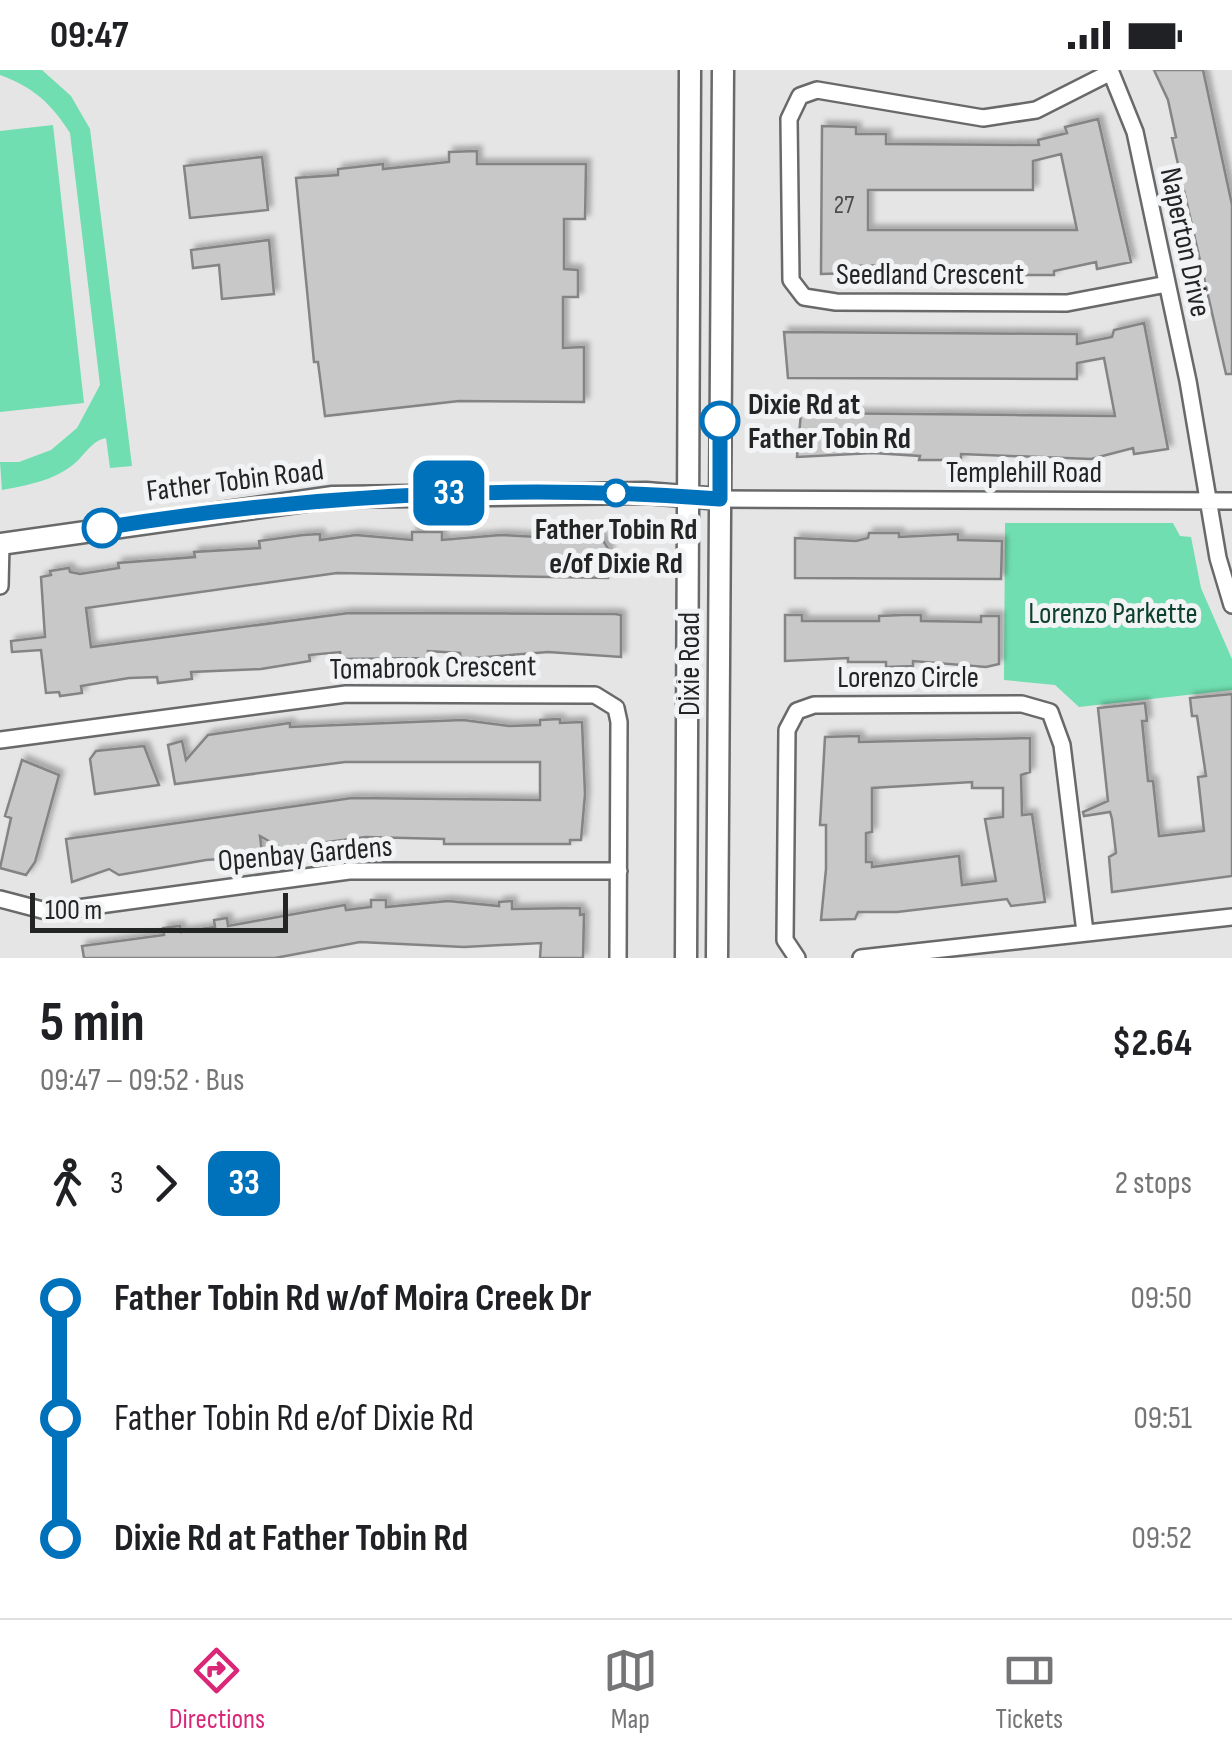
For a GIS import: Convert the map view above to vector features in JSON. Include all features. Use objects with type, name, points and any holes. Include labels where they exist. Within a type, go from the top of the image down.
[{"type":"main road","name":"Dixie Road","points":[[686,958],[690,70]]},
{"type":"main road","name":"Dixie Road","points":[[717,958],[723,70]]},
{"type":"main road","name":"Father Tobin Road","points":[[0,544],[333,497],[449,492],[720,499]]},
{"type":"street","name":"Seedland Crescent","points":[[1110,71],[1036,110],[983,118],[817,90],[800,96],[790,119],[791,280],[804,296],[836,302],[1067,303],[1167,284]]},
{"type":"street","name":"Naperton Drive","points":[[1110,71],[1135,132],[1232,605]]},
{"type":"street","name":"Templehill Road","points":[[720,499],[1232,502]]},
{"type":"street","points":[[0,544],[0,586]]},
{"type":"street","name":"Tomabrook Crescent","points":[[0,740],[346,694],[595,695],[616,708],[619,722],[618,958]]},
{"type":"street","name":"Lorenzo Circle","points":[[797,958],[785,940],[788,730],[797,712],[814,705],[1022,704],[1050,712],[1062,744],[1085,932]]},
{"type":"street","name":"Openbay Gardens","points":[[0,899],[46,911],[349,871],[618,871]]},
{"type":"street","points":[[861,958],[1232,916]]},
{"type":"green space","points":[[0,70],[42,70],[71,96],[90,129],[132,466],[110,468],[106,438],[58,475],[2,490],[0,462],[19,462],[51,450],[77,428],[100,385],[70,133],[40,97],[0,75]]},
{"type":"green space","points":[[53,125],[84,403],[0,412],[0,131]]},
{"type":"green space","name":"Lorenzo Parkette","points":[[1005,523],[1173,523],[1180,536],[1191,537],[1201,588],[1232,659],[1232,690],[1079,707],[1055,685],[1004,680]]},
{"type":"building","points":[[1154,70],[1203,70],[1232,205],[1232,374],[1226,374],[1172,138],[1176,137],[1168,100]]},
{"type":"building","points":[[1098,119],[1131,262],[1097,269],[1096,262],[1054,271],[1054,275],[888,275],[888,265],[855,266],[855,273],[821,274],[822,126],[856,127],[856,134],[886,134],[886,144],[1039,145],[1038,140],[1067,133],[1065,127]],"holes":[[[1061,154],[1077,230],[868,230],[868,190],[1033,190],[1033,161]]]},
{"type":"building","points":[[477,151],[477,164],[586,164],[585,219],[564,219],[564,269],[578,270],[578,297],[563,297],[563,348],[584,347],[584,402],[459,401],[325,416],[318,362],[314,362],[296,178],[338,175],[338,169],[383,164],[383,169],[449,162],[449,152]]},
{"type":"building","points":[[262,157],[268,210],[190,218],[184,166]]},
{"type":"building","points":[[269,240],[274,294],[222,299],[219,265],[193,268],[191,250]]},
{"type":"building","points":[[1144,323],[1168,449],[1134,454],[1133,448],[1091,459],[961,454],[961,460],[919,460],[920,456],[873,453],[797,457],[801,413],[1115,416],[1104,358],[1077,363],[1077,379],[788,378],[784,332],[1077,334],[1077,344],[1112,337],[1114,330]]},
{"type":"building","points":[[412,532],[442,532],[442,540],[501,535],[594,540],[599,534],[609,550],[608,578],[337,573],[86,608],[91,647],[349,613],[615,614],[621,615],[621,657],[548,652],[461,659],[460,653],[428,651],[428,658],[341,659],[340,652],[309,655],[310,661],[261,669],[191,672],[192,679],[158,683],[157,677],[129,678],[81,686],[82,693],[60,696],[59,692],[46,693],[41,650],[12,652],[11,641],[45,637],[41,577],[51,575],[50,571],[69,568],[70,572],[80,574],[119,568],[118,563],[195,557],[194,552],[260,548],[259,541],[303,535],[320,534],[320,540],[356,535],[412,540]]},
{"type":"building","points":[[869,533],[899,533],[899,537],[958,534],[958,540],[1002,541],[1001,579],[795,578],[795,538],[856,541],[868,538]]},
{"type":"building","points":[[785,615],[802,615],[802,621],[879,621],[879,616],[921,615],[921,621],[981,622],[981,616],[999,616],[999,664],[986,667],[913,661],[913,666],[886,667],[886,662],[848,662],[848,658],[785,661]]},
{"type":"building","points":[[1232,694],[1232,876],[1112,892],[1109,857],[1116,853],[1110,812],[1084,816],[1083,812],[1108,801],[1098,708],[1145,703],[1147,721],[1142,721],[1148,781],[1153,781],[1159,836],[1204,831],[1198,777],[1206,776],[1197,716],[1192,716],[1190,698]]},
{"type":"building","points":[[560,719],[560,723],[582,722],[585,794],[581,840],[570,840],[570,844],[444,844],[444,839],[366,837],[281,848],[260,836],[262,853],[249,857],[119,875],[109,869],[72,882],[66,839],[352,798],[540,800],[540,762],[345,762],[175,784],[168,745],[182,741],[186,760],[208,735],[290,723],[290,727],[463,720],[509,726],[540,725],[540,720]]},
{"type":"building","points":[[859,736],[859,742],[1030,738],[1030,772],[1021,775],[1022,815],[1032,814],[1045,902],[1011,906],[1007,899],[897,912],[858,912],[855,919],[821,920],[826,869],[826,825],[820,825],[825,737]],"holes":[[[972,782],[972,788],[1003,788],[1003,817],[985,819],[996,881],[962,885],[959,856],[872,867],[872,862],[866,862],[866,833],[872,832],[872,788]]]},
{"type":"building","points":[[144,746],[159,785],[95,794],[90,759],[96,751]]},
{"type":"building","points":[[22,760],[59,775],[35,862],[26,875],[0,868],[11,818],[5,816]]},
{"type":"building","points":[[371,900],[386,900],[386,907],[448,901],[499,906],[499,902],[512,901],[512,909],[580,908],[580,915],[584,914],[583,958],[540,958],[541,943],[464,947],[360,942],[275,958],[84,958],[82,946],[164,935],[163,928],[180,926],[181,932],[215,927],[214,920],[227,918],[228,926],[345,905],[346,910],[371,907]]},
{"type":"bus line","name":"33","points":[[102,528],[333,497],[449,492],[646,493],[720,499],[720,421]]},
{"type":"place","name":"Dixie Rd at Father Tobin Rd","points":[[720,421]]},
{"type":"place","name":"Father Tobin Rd e/of Dixie Rd","points":[[616,493]]}]
